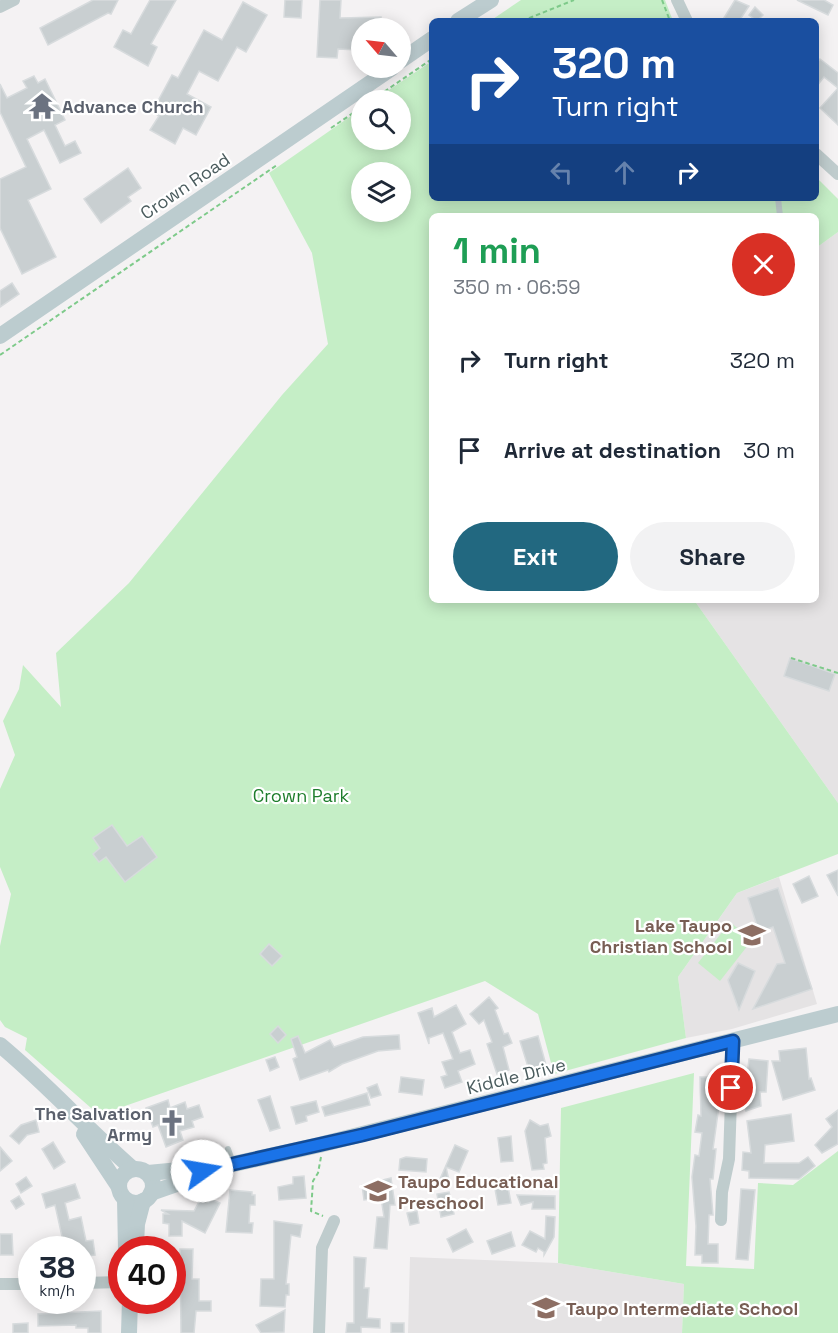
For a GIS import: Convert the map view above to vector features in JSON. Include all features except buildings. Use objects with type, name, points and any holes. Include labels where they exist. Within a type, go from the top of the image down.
[{"type":"street","points":[[0,7],[14,0]]},
{"type":"street","points":[[463,18],[491,0]]},
{"type":"street","points":[[678,0],[686,18]]},
{"type":"street","points":[[411,53],[429,41]]},
{"type":"street","name":"Crown Road","points":[[0,336],[377,78]]},
{"type":"street","points":[[819,157],[838,174]]},
{"type":"street","name":"Kiddle Drive","points":[[147,1197],[190,1179],[231,1157],[319,1145],[838,1014]]},
{"type":"street","points":[[721,1220],[722,1192],[729,1159],[733,1041]]},
{"type":"street","points":[[0,1045],[35,1074],[78,1120],[122,1193],[134,1203],[147,1197]]},
{"type":"street","points":[[78,1120],[90,1127],[105,1144],[153,1183],[137,1224],[137,1236]]},
{"type":"street","name":"Kiddle Drive","points":[[141,1171],[189,1169],[202,1171]]},
{"type":"street","points":[[125,1236],[121,1178],[141,1171]]},
{"type":"street","points":[[319,1333],[322,1248],[334,1221]]},
{"type":"street","points":[[0,1284],[18,1284]]},
{"type":"street","points":[[129,1333],[130,1314]]},
{"type":"path","points":[[529,18],[574,0]]},
{"type":"path","points":[[662,0],[669,18]]},
{"type":"path","points":[[387,90],[429,61]]},
{"type":"path","points":[[325,132],[351,114]]},
{"type":"path","points":[[0,355],[281,162]]},
{"type":"path","points":[[791,658],[838,673]]},
{"type":"path","points":[[319,1145],[321,1160],[313,1181],[311,1211],[334,1221]]},
{"type":"shaded area","points":[[838,232],[838,803],[696,603],[819,603],[819,246]]},
{"type":"shaded area","name":"Lake Taupo Christian School","points":[[779,877],[817,1004],[732,1029],[686,1038],[678,977],[737,893]]},
{"type":"shaded area","name":"Taupo Intermediate School","points":[[410,1257],[558,1263],[684,1284],[682,1333],[408,1333]]},
{"type":"green space","points":[[521,0],[665,0],[672,18],[494,18]]},
{"type":"green space","name":"Crown Park","points":[[429,63],[429,201],[819,201],[819,180],[838,199],[838,232],[819,246],[819,213],[429,213],[429,603],[696,603],[838,803],[838,854],[737,893],[678,977],[686,1038],[554,1074],[538,1014],[485,981],[99,1115],[25,1050],[27,1038],[5,1027],[0,1020],[0,946],[11,894],[0,867],[0,789],[15,755],[3,721],[19,689],[23,665],[61,707],[56,653],[129,583],[282,395],[328,344],[312,253],[269,173],[351,116],[351,150],[411,150],[411,90],[389,90],[407,78],[411,78],[411,75]]},
{"type":"green space","points":[[730,922],[752,940],[720,981],[698,963]]},
{"type":"green space","points":[[694,1073],[686,1266],[754,1269],[758,1183],[793,1185],[838,1151],[838,1333],[682,1333],[684,1284],[558,1263],[561,1108]]},
{"type":"place","name":"Advance Church","points":[[42,106]]},
{"type":"place","name":"Lake Taupo Christian School","points":[[752,935]]},
{"type":"place","name":"The Salvation Army","points":[[172,1123]]},
{"type":"place","name":"Taupo Educational Preschool","points":[[378,1191]]},
{"type":"place","name":"Taupo Intermediate School","points":[[546,1308]]},
{"type":"route","points":[[202,1171],[362,1135],[733,1041],[731,1088]]}]
